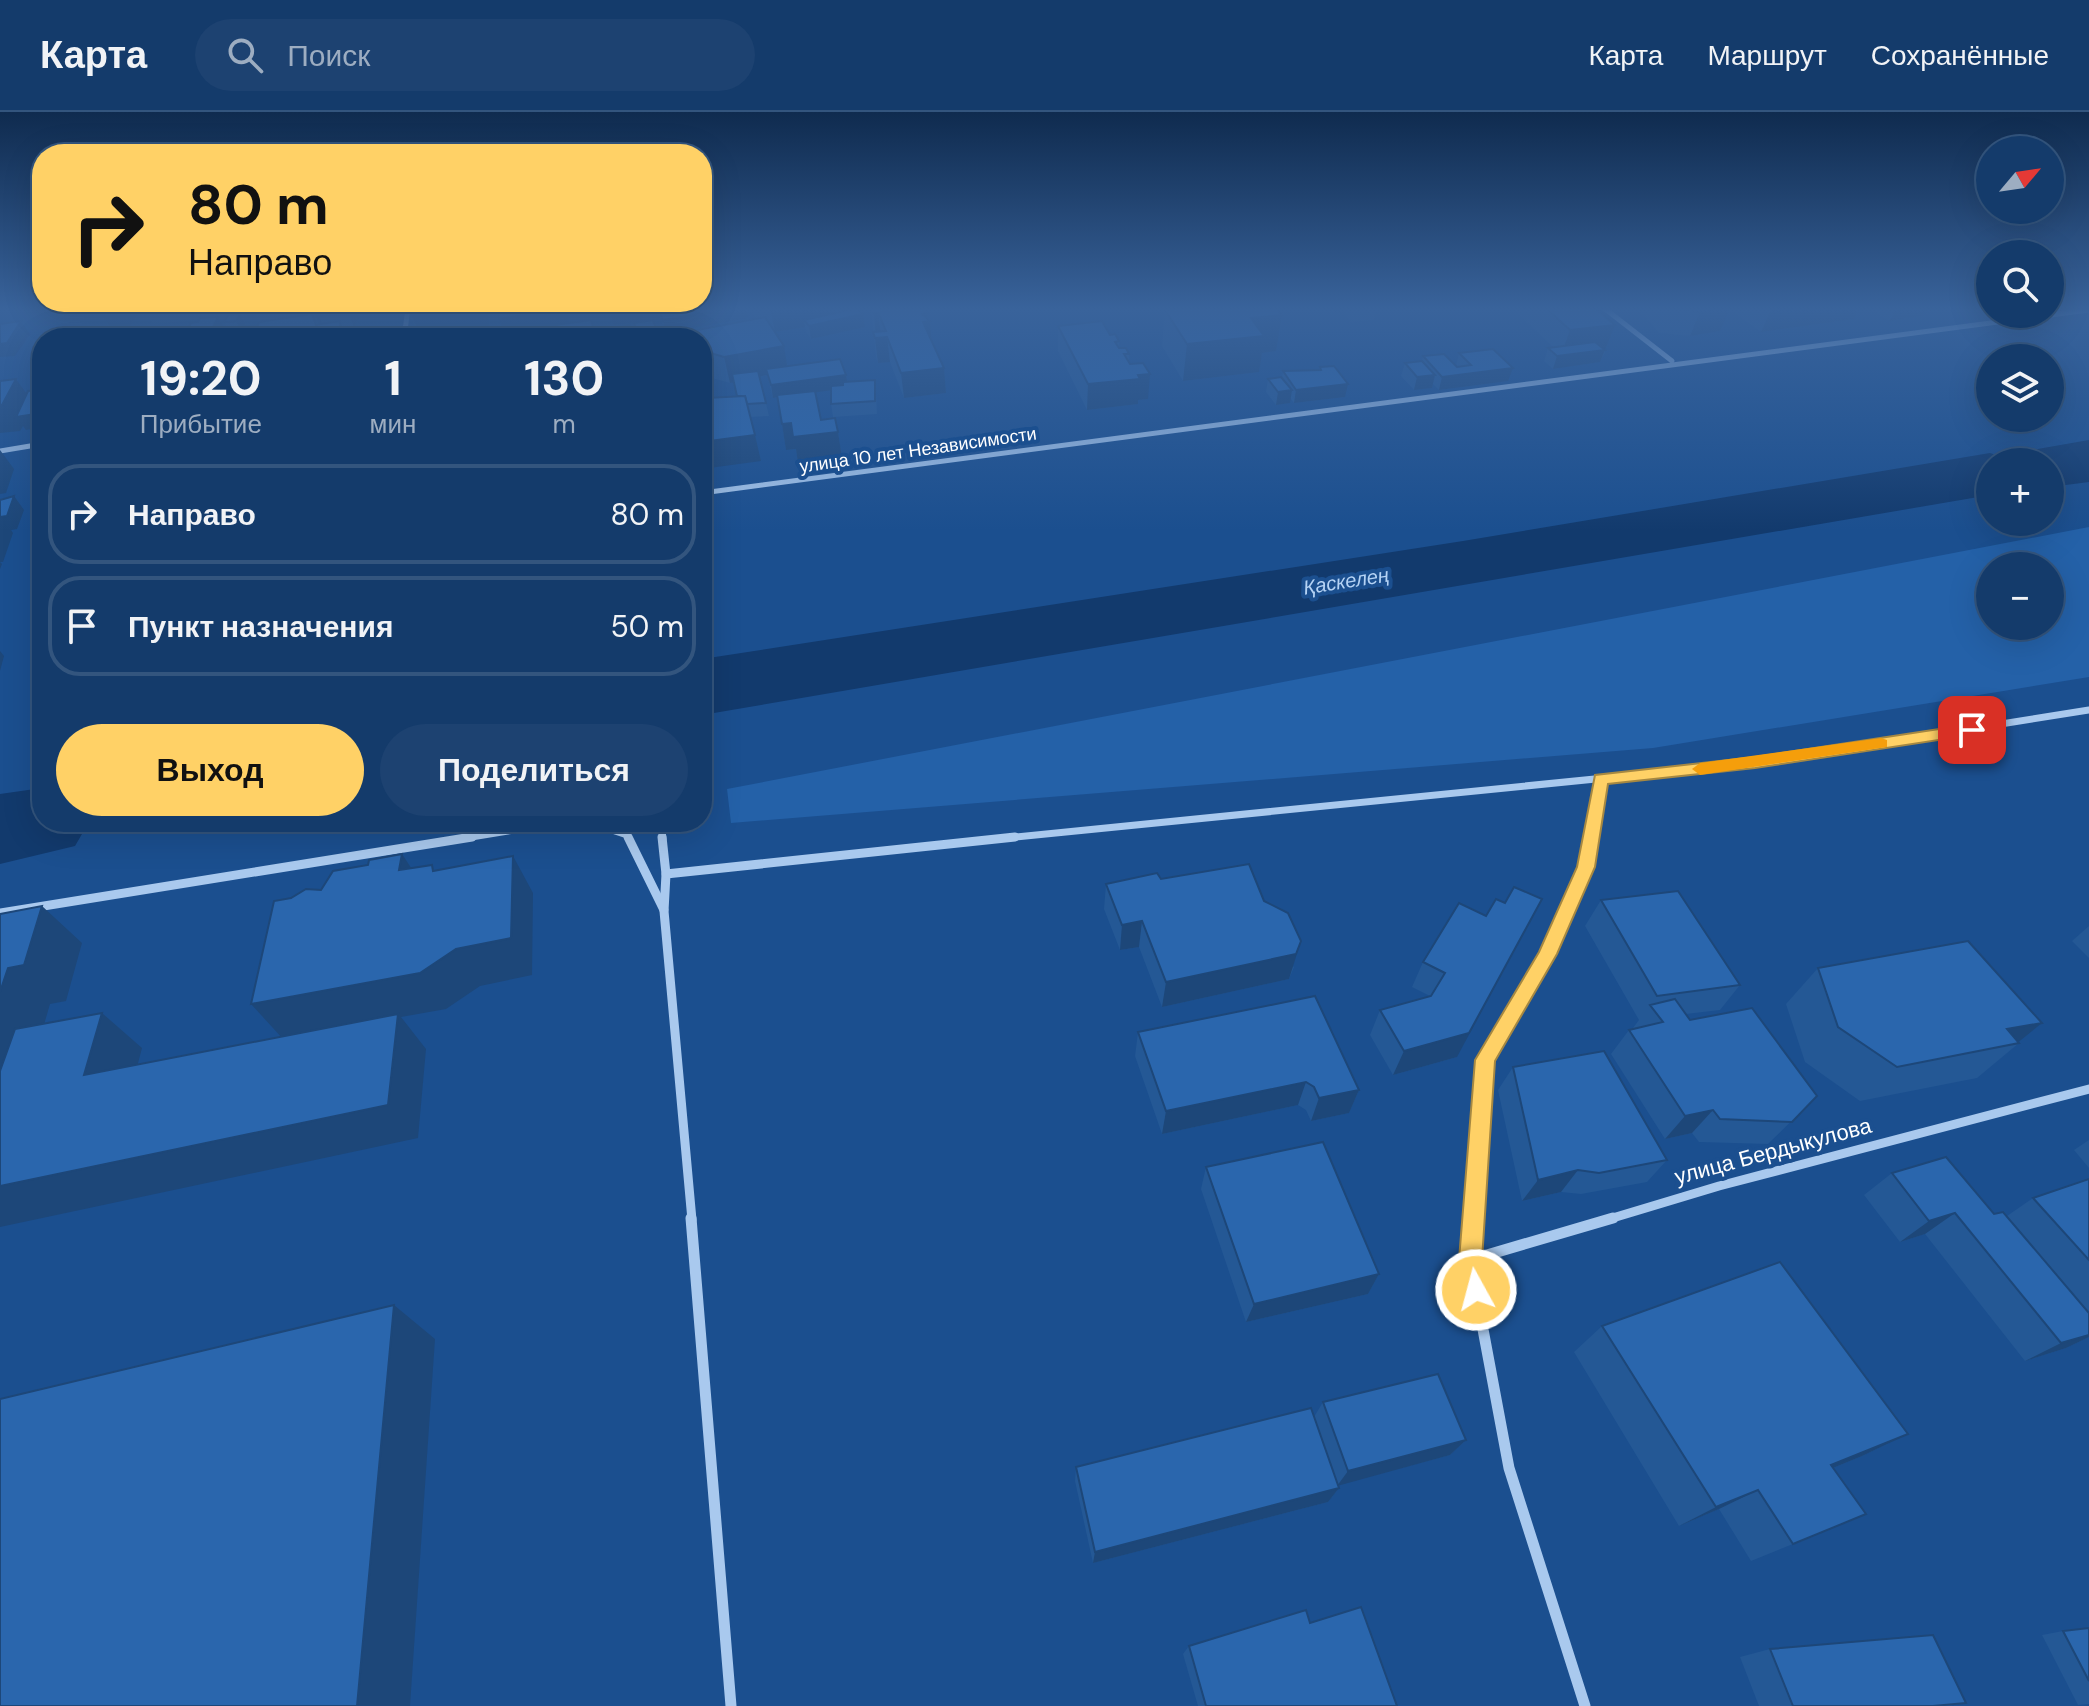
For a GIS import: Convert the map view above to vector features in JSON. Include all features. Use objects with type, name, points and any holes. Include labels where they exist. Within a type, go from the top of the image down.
[{"type":"street","name":"улица 10 лет Независимости","points":[[712,492],[1522,382]]},
{"type":"street","points":[[0,451],[32,446]]},
{"type":"street","points":[[666,874],[1191,818],[1755,763],[2089,710]]},
{"type":"street","points":[[1585,1706],[1509,1468],[1470,1260],[1485,1060],[1547,954],[1586,867],[1601,779]]},
{"type":"street","points":[[0,913],[501,832]]},
{"type":"street","points":[[618,832],[627,835],[664,911]]},
{"type":"street","points":[[662,832],[666,874],[664,911],[715,1483],[731,1706]]},
{"type":"street","name":"улица Бердыкулова","points":[[1470,1260],[1719,1186],[2089,1089]]},
{"type":"shaded area","points":[[2089,527],[2089,677],[1653,748],[731,823],[727,789],[2042,536],[2064,536],[2064,532]]},
{"type":"building","points":[[0,382],[14,382],[2,405]]},
{"type":"building","points":[[734,382],[761,382],[766,403],[747,404],[745,396],[737,396]]},
{"type":"building","points":[[843,382],[875,382],[875,401],[831,404],[831,386],[843,385]]},
{"type":"building","points":[[1271,382],[1286,382],[1292,390],[1278,392]]},
{"type":"building","points":[[1291,382],[1348,384],[1296,390]]},
{"type":"building","points":[[32,390],[32,415],[16,417],[28,391]]},
{"type":"building","points":[[815,391],[821,420],[835,418],[838,432],[793,437],[791,423],[782,424],[777,395]]},
{"type":"building","points":[[745,396],[755,435],[712,441],[712,398]]},
{"type":"building","points":[[14,496],[7,516],[0,517],[0,500]]},
{"type":"building","points":[[402,854],[399,870],[432,865],[433,871],[513,856],[511,938],[456,949],[420,973],[251,1004],[274,901],[291,898],[306,889],[321,890],[333,871],[368,865],[369,860]]},
{"type":"building","points":[[1249,864],[1264,901],[1288,913],[1301,941],[1296,954],[1166,982],[1142,921],[1122,925],[1106,884],[1157,873],[1161,879]]},
{"type":"building","points":[[1514,887],[1542,899],[1469,1033],[1404,1051],[1380,1010],[1431,996],[1445,973],[1423,962],[1459,903],[1486,916],[1496,899],[1505,903]]},
{"type":"building","points":[[1678,891],[1740,985],[1657,996],[1601,900]]},
{"type":"building","points":[[42,906],[24,965],[8,968],[0,992],[0,914]]},
{"type":"building","points":[[1968,941],[2042,1023],[2007,1029],[2019,1043],[1897,1067],[1838,1027],[1818,968]]},
{"type":"building","points":[[1315,996],[1359,1090],[1319,1098],[1314,1087],[1306,1082],[1166,1111],[1138,1032]]},
{"type":"building","points":[[1675,999],[1690,1020],[1752,1008],[1817,1096],[1792,1122],[1720,1119],[1713,1110],[1685,1116],[1629,1030],[1663,1022],[1650,1005]]},
{"type":"building","points":[[102,1013],[84,1075],[398,1014],[388,1105],[0,1186],[0,1071],[15,1029]]},
{"type":"building","points":[[1604,1051],[1667,1160],[1599,1173],[1578,1170],[1538,1180],[1513,1067]]},
{"type":"building","points":[[1323,1142],[1379,1274],[1254,1304],[1206,1167]]},
{"type":"building","points":[[1946,1157],[1994,1214],[2003,1212],[2089,1313],[2089,1335],[2061,1343],[1955,1213],[1929,1221],[1892,1173]]},
{"type":"building","points":[[2089,1179],[2089,1260],[2033,1198]]},
{"type":"building","points":[[1780,1262],[1908,1434],[1831,1465],[1866,1514],[1793,1544],[1758,1490],[1716,1507],[1602,1326]]},
{"type":"building","points":[[394,1305],[357,1706],[0,1706],[0,1399]]},
{"type":"building","points":[[1438,1374],[1466,1440],[1348,1471],[1323,1402]]},
{"type":"building","points":[[1311,1408],[1339,1488],[1095,1552],[1076,1467]]},
{"type":"building","points":[[1361,1607],[1397,1706],[1206,1706],[1189,1646],[1306,1610],[1310,1623]]},
{"type":"building","points":[[2089,1628],[2089,1681],[2063,1631]]},
{"type":"building","points":[[1933,1635],[1966,1703],[1933,1706],[1793,1706],[1770,1649]]},
{"type":"waterway","name":"Қаскелең","points":[[2064,464],[2089,461]]},
{"type":"waterway","name":"Қаскелең","points":[[712,685],[1463,564],[1976,476]]},
{"type":"waterway","name":"Қаскелең","points":[[0,829],[32,824]]},
{"type":"slow traffic","points":[[1700,769],[1881,744]]},
{"type":"route","points":[[1476,1290],[1470,1260],[1485,1060],[1547,954],[1586,867],[1601,779],[1755,763],[1972,730]]}]
